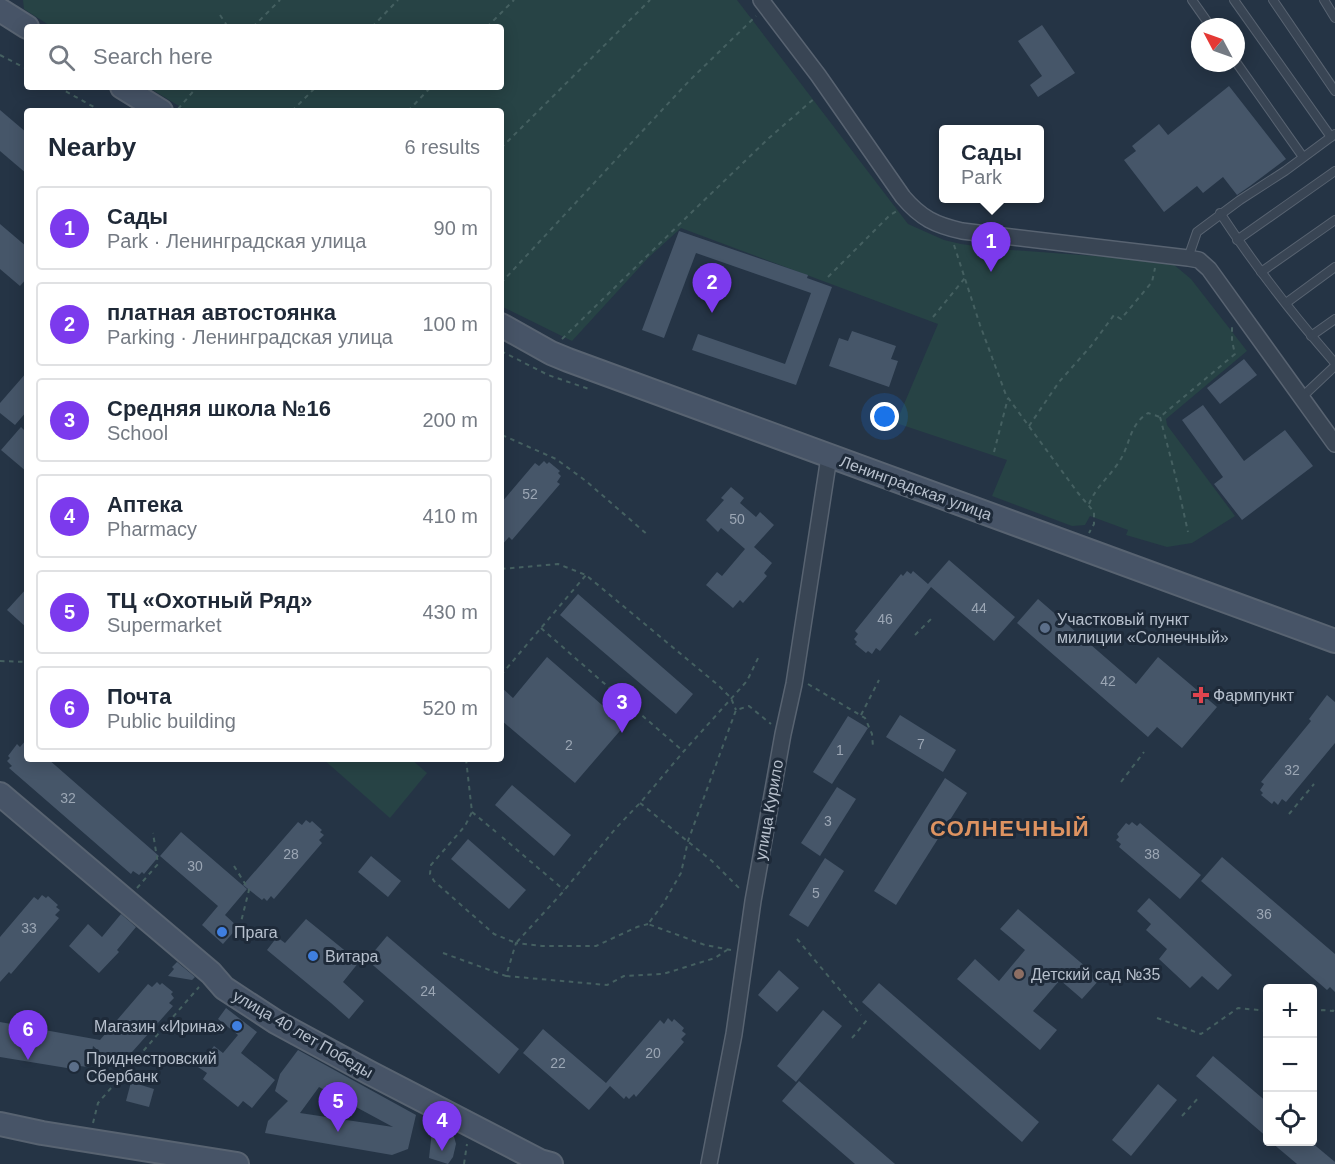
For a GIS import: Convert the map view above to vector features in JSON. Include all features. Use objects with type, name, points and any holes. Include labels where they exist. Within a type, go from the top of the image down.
[{"type":"street","points":[[764,3],[827,87],[903,197],[922,216],[943,227],[962,231],[1199,260],[1209,269],[1335,444]]},
{"type":"street","points":[[0,10],[24,25]]},
{"type":"street","points":[[127,90],[155,108]]},
{"type":"street","name":"Ленинградская улица","points":[[504,327],[551,353],[1335,641]]},
{"type":"street","name":"улица Курило","points":[[709,1164],[734,1034],[753,902],[795,677],[829,457]]},
{"type":"street","name":"улица 40 лет Победы","points":[[0,794],[211,973],[224,988],[276,1022],[370,1073],[519,1151],[551,1164]]},
{"type":"street","points":[[0,1124],[237,1164]]},
{"type":"lane","points":[[1192,0],[1205,18]]},
{"type":"lane","points":[[1188,258],[1197,232],[1220,213],[1304,158],[1333,135],[1234,0]]},
{"type":"lane","points":[[1273,0],[1335,91]]},
{"type":"lane","points":[[1324,0],[1335,18]]},
{"type":"lane","points":[[1243,72],[1304,158]]},
{"type":"lane","points":[[1237,240],[1335,171]]},
{"type":"lane","points":[[1220,213],[1261,272],[1335,365],[1301,398]]},
{"type":"lane","points":[[1261,272],[1335,220]]},
{"type":"lane","points":[[1286,303],[1335,267]]},
{"type":"lane","points":[[1311,336],[1335,318]]},
{"type":"path","points":[[256,24],[280,0]]},
{"type":"path","points":[[375,24],[398,0]]},
{"type":"path","points":[[490,24],[514,0]]},
{"type":"path","points":[[504,145],[650,0]]},
{"type":"path","points":[[504,280],[764,3]]},
{"type":"path","points":[[220,15],[226,24]]},
{"type":"path","points":[[0,55],[24,67]]},
{"type":"path","points":[[551,353],[567,334],[694,210],[769,138],[827,87]]},
{"type":"path","points":[[63,90],[96,108]]},
{"type":"path","points":[[180,108],[194,90]]},
{"type":"path","points":[[295,108],[313,90]]},
{"type":"path","points":[[411,108],[428,90]]},
{"type":"path","points":[[828,277],[890,215],[901,208],[911,207]]},
{"type":"path","points":[[949,228],[980,325],[1008,398],[1094,512],[1094,524],[1080,548]]},
{"type":"path","points":[[1029,426],[1059,382],[1091,346],[1114,315],[1121,319],[1152,282],[1159,255]]},
{"type":"path","points":[[933,317],[965,278]]},
{"type":"path","points":[[1160,417],[1235,354],[1232,340],[1232,301]]},
{"type":"path","points":[[994,452],[1008,398]]},
{"type":"path","points":[[1089,504],[1094,492],[1119,462],[1133,427],[1148,413],[1160,417]]},
{"type":"path","points":[[1160,417],[1188,532]]},
{"type":"path","points":[[504,436],[556,459],[586,481],[649,536]]},
{"type":"path","points":[[504,569],[558,564],[586,575],[718,685],[731,699],[736,710],[688,841],[681,873],[648,924]]},
{"type":"path","points":[[504,671],[586,575]]},
{"type":"path","points":[[915,635],[934,616]]},
{"type":"path","points":[[541,628],[614,692]]},
{"type":"path","points":[[506,976],[516,943],[565,891],[616,828],[747,681],[760,654]]},
{"type":"path","points":[[0,661],[24,662]]},
{"type":"path","points":[[795,677],[865,718],[872,734],[873,747]]},
{"type":"path","points":[[861,716],[879,680]]},
{"type":"path","points":[[622,698],[684,751]]},
{"type":"path","points":[[736,710],[749,706],[783,734]]},
{"type":"path","points":[[1121,782],[1144,752]]},
{"type":"path","points":[[466,762],[472,812],[465,826],[430,865],[430,874],[434,881],[494,934],[516,943],[542,946],[596,946],[648,924],[705,945],[746,952]]},
{"type":"path","points":[[1289,814],[1314,783]]},
{"type":"path","points":[[640,803],[712,861],[753,902]]},
{"type":"path","points":[[472,812],[496,832]]},
{"type":"path","points":[[126,901],[158,864],[153,832]]},
{"type":"path","points":[[502,837],[565,891]]},
{"type":"path","points":[[234,866],[249,890],[240,926]]},
{"type":"path","points":[[797,939],[861,1015]]},
{"type":"path","points":[[443,953],[506,976],[606,985],[624,976],[663,974],[715,958],[727,950]]},
{"type":"path","points":[[90,1140],[98,1102],[211,973]]},
{"type":"path","points":[[1317,1011],[1333,1011],[1335,1007]]},
{"type":"path","points":[[1157,1018],[1201,1034],[1238,1008],[1263,1010]]},
{"type":"path","points":[[852,1038],[867,1020]]},
{"type":"path","points":[[1182,1116],[1200,1096]]},
{"type":"path","points":[[464,1164],[468,1138]]},
{"type":"green space","points":[[23,0],[737,0],[908,224],[944,240],[961,244],[997,249],[1165,261],[1173,264],[1191,279],[1247,351],[1166,419],[1167,425],[1235,516],[1192,543],[1167,547],[1126,535],[1128,530],[1090,516],[1085,525],[1072,526],[992,496],[1007,460],[896,423],[938,324],[681,228],[648,258],[572,341],[504,307],[504,108],[182,108],[153,90],[504,90],[504,24],[47,24],[24,9]]},
{"type":"green space","points":[[326,762],[414,762],[427,773],[390,818]]},
{"type":"building","points":[[1042,25],[1075,73],[1038,97],[1030,85],[1042,76],[1018,41]]},
{"type":"building","points":[[1229,86],[1286,159],[1237,195],[1223,177],[1203,193],[1197,186],[1164,212],[1124,160],[1136,151],[1132,146],[1159,124],[1168,135]]},
{"type":"building","points":[[0,110],[24,130],[24,171],[0,151]]},
{"type":"building","points":[[0,224],[24,244],[24,281],[20,286],[0,269]]},
{"type":"building","points":[[679,231],[808,275],[807,278],[832,287],[796,385],[692,350],[698,334],[785,364],[811,293],[696,253],[664,338],[642,330]]},
{"type":"building","points":[[852,331],[896,346],[891,359],[898,361],[889,387],[829,366],[839,338],[848,341]]},
{"type":"building","points":[[1244,359],[1257,375],[1220,404],[1207,388]]},
{"type":"building","points":[[24,375],[24,414],[15,425],[0,413],[0,403]]},
{"type":"building","points":[[1203,405],[1244,461],[1285,430],[1313,466],[1242,520],[1214,484],[1223,477],[1182,420]]},
{"type":"building","points":[[21,427],[24,430],[24,469],[1,450]]},
{"type":"building","points":[[544,461],[547,464],[549,462],[560,471],[558,473],[561,476],[557,482],[560,484],[512,540],[509,537],[504,543],[504,499],[535,463],[539,466]]},
{"type":"building","points":[[731,487],[744,498],[740,503],[756,517],[760,512],[774,525],[754,547],[772,563],[764,573],[767,576],[743,603],[740,600],[733,608],[706,585],[717,572],[722,576],[745,549],[721,528],[718,532],[706,520],[724,500],[721,498]]},
{"type":"building","points":[[949,560],[1015,617],[994,641],[931,587],[880,651],[876,648],[872,654],[868,651],[866,653],[855,644],[857,642],[854,639],[858,634],[855,631],[901,574],[903,576],[907,571],[911,574],[913,571],[928,584]]},
{"type":"building","points":[[24,591],[24,625],[7,610]]},
{"type":"building","points":[[578,594],[693,694],[676,714],[560,615]]},
{"type":"building","points":[[1038,599],[1136,684],[1158,657],[1217,707],[1182,748],[1157,727],[1148,737],[1017,623]]},
{"type":"building","points":[[547,657],[625,725],[575,783],[504,723],[504,690],[513,698]]},
{"type":"building","points":[[1327,695],[1335,702],[1335,743],[1286,802],[1282,799],[1278,805],[1274,801],[1272,804],[1261,795],[1263,793],[1260,790],[1264,784],[1261,782],[1311,721],[1309,719]]},
{"type":"building","points":[[900,715],[956,750],[943,772],[886,737]]},
{"type":"building","points":[[848,716],[868,728],[832,784],[813,772]]},
{"type":"building","points":[[24,742],[24,762],[51,762],[159,856],[144,874],[142,872],[139,875],[133,871],[131,874],[9,768],[12,766],[7,761],[10,758],[8,756],[17,744],[20,747]]},
{"type":"building","points":[[945,778],[967,793],[896,905],[874,891]]},
{"type":"building","points":[[512,785],[571,835],[554,856],[495,805]]},
{"type":"building","points":[[837,787],[856,799],[820,856],[801,843]]},
{"type":"building","points":[[306,820],[310,823],[312,821],[322,830],[320,832],[324,835],[319,840],[322,843],[274,899],[271,896],[267,901],[264,898],[262,900],[243,885],[298,822],[302,825]]},
{"type":"building","points":[[1132,822],[1137,826],[1140,823],[1201,875],[1180,899],[1119,847],[1121,844],[1116,840],[1119,837],[1117,834],[1126,823],[1129,825]]},
{"type":"building","points":[[181,832],[247,889],[225,915],[238,927],[223,944],[202,925],[218,906],[160,856]]},
{"type":"building","points":[[468,839],[526,890],[509,909],[451,859]]},
{"type":"building","points":[[371,856],[401,881],[388,897],[358,872]]},
{"type":"building","points":[[1222,857],[1335,954],[1335,992],[1330,987],[1327,990],[1201,881]]},
{"type":"building","points":[[825,858],[844,871],[808,927],[789,915]]},
{"type":"building","points":[[42,895],[46,898],[48,896],[58,905],[56,907],[60,910],[55,915],[59,918],[11,974],[9,972],[0,982],[0,937],[34,897],[38,900]]},
{"type":"building","points":[[1149,898],[1232,975],[1218,990],[1202,976],[1190,988],[1159,959],[1167,949],[1146,930],[1151,924],[1137,911]]},
{"type":"building","points":[[1018,909],[1100,979],[1082,999],[1060,980],[1033,1011],[1057,1030],[1040,1050],[957,979],[975,959],[999,981],[1025,950],[1000,929]]},
{"type":"building","points":[[121,914],[136,927],[117,950],[119,952],[99,973],[69,946],[88,924],[102,937]]},
{"type":"building","name":"Витара","points":[[306,919],[359,962],[343,982],[364,1001],[349,1019],[267,950],[277,937],[285,943]]},
{"type":"building","points":[[387,936],[519,1049],[499,1074],[367,960]]},
{"type":"building","points":[[177,962],[195,977],[192,980],[168,976]]},
{"type":"building","points":[[779,970],[799,988],[777,1012],[758,995]]},
{"type":"building","points":[[157,982],[160,985],[162,983],[173,992],[171,994],[174,998],[169,1003],[173,1006],[124,1061],[122,1058],[117,1063],[114,1060],[112,1063],[93,1046],[90,1063],[87,1067],[80,1066],[79,1070],[0,1057],[0,1022],[100,1040],[148,984],[152,987]]},
{"type":"building","points":[[879,983],[1039,1122],[1022,1142],[862,1002]]},
{"type":"building","points":[[226,1008],[257,1032],[241,1053],[275,1080],[252,1108],[243,1101],[238,1107],[203,1079],[207,1073],[198,1067],[214,1046],[223,1053],[238,1035],[218,1019]]},
{"type":"building","points":[[823,1010],[842,1026],[796,1082],[777,1066]]},
{"type":"building","points":[[668,1018],[672,1022],[674,1019],[684,1028],[682,1031],[686,1034],[681,1039],[684,1042],[636,1097],[634,1094],[629,1099],[626,1096],[624,1099],[610,1086],[589,1110],[523,1053],[543,1029],[606,1083],[660,1020],[664,1024]]},
{"type":"building","points":[[298,1050],[416,1115],[408,1149],[392,1155],[265,1133],[268,1121],[288,1101],[275,1091],[280,1074]],"holes":[[[319,1087],[393,1127],[300,1113]]]},
{"type":"building","points":[[1213,1056],[1263,1099],[1263,1134],[1196,1076]]},
{"type":"building","points":[[799,1081],[895,1164],[855,1164],[782,1101]]},
{"type":"building","points":[[131,1082],[154,1089],[149,1107],[126,1101]]},
{"type":"building","points":[[1158,1084],[1177,1100],[1131,1156],[1112,1140]]},
{"type":"building","points":[[432,1131],[453,1133],[456,1144],[453,1157],[448,1164],[429,1158]]},
{"type":"building","points":[[1276,1146],[1316,1146],[1335,1162],[1335,1164],[1297,1164]]},
{"type":"place","name":"Сады","points":[[991,272]]},
{"type":"place","name":"платная автостоянка","points":[[712,313]]},
{"type":"place","name":"Участковый пункт милиции «Солнечный»","points":[[1045,628]]},
{"type":"place","name":"Фармпункт","points":[[1201,695]]},
{"type":"place","name":"Средняя школа №16","points":[[622,733]]},
{"type":"place","name":"Прага","points":[[222,932]]},
{"type":"place","name":"Витара","points":[[313,956]]},
{"type":"place","name":"Детский сад №35","points":[[1019,974]]},
{"type":"place","name":"Магазин «Ирина»","points":[[237,1026]]},
{"type":"place","name":"Почта","points":[[28,1060]]},
{"type":"place","name":"Приднестровский Сбербанк","points":[[74,1067]]},
{"type":"place","name":"ТЦ «Охотный Ряд»","points":[[338,1132]]},
{"type":"place","name":"Аптека","points":[[442,1151]]},
{"type":"district","name":"СОЛНЕЧНЫЙ","points":[[1010,828]]}]
